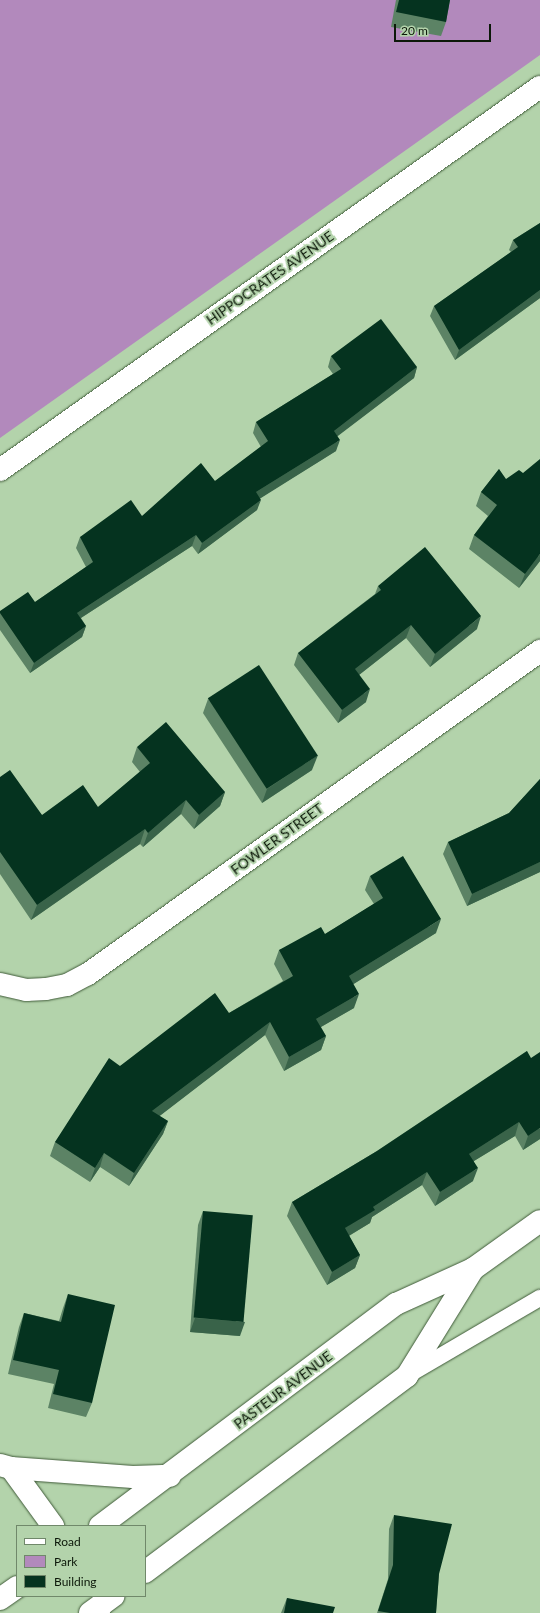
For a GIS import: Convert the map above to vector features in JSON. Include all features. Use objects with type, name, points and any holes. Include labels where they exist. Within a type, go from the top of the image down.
[{"type":"street","name":"HIPPOCRATES AVENUE","points":[[0,470],[540,87]]},
{"type":"street","name":"FOWLER STREET","points":[[0,984],[26,990],[46,989],[67,985],[88,974],[540,651]]},
{"type":"street","name":"PASTEUR AVENUE","points":[[101,1525],[170,1476],[396,1304],[473,1269],[540,1221]]},
{"type":"street","name":"PASTEUR AVENUE","points":[[146,1571],[407,1376],[473,1269]]},
{"type":"street","points":[[6,1466],[133,1477],[170,1476]]},
{"type":"street","points":[[6,1466],[52,1525]]},
{"type":"street","points":[[0,1599],[16,1588]]},
{"type":"lane","points":[[407,1376],[540,1298]]},
{"type":"green space","points":[[0,0],[540,0],[540,55],[0,438]]},
{"type":"building","points":[[399,0],[450,0],[446,22],[396,12]]},
{"type":"building","points":[[540,223],[540,290],[459,350],[434,306],[518,247],[513,240]]},
{"type":"building","points":[[381,319],[417,367],[334,431],[340,440],[256,492],[261,500],[202,543],[196,535],[77,613],[86,626],[34,663],[0,611],[28,592],[35,602],[93,562],[80,537],[131,500],[142,516],[201,463],[215,481],[268,441],[256,422],[341,369],[331,356]]},
{"type":"building","points":[[540,459],[540,554],[525,574],[474,535],[497,505],[481,492],[499,469],[506,479],[519,470],[523,473]]},
{"type":"building","points":[[425,547],[481,616],[435,654],[411,625],[355,669],[370,689],[342,710],[298,653],[381,590],[378,586]]},
{"type":"building","points":[[259,665],[318,756],[267,789],[208,698]]},
{"type":"building","points":[[166,722],[225,792],[199,815],[186,800],[148,833],[145,829],[37,905],[0,852],[0,777],[10,770],[42,815],[83,785],[98,807],[150,763],[137,747]]},
{"type":"building","points":[[540,779],[540,862],[472,894],[448,842],[509,813]]},
{"type":"building","points":[[403,856],[441,919],[349,976],[359,994],[316,1019],[326,1036],[289,1057],[270,1022],[152,1111],[168,1121],[134,1173],[104,1153],[95,1168],[55,1142],[109,1058],[120,1066],[215,993],[229,1013],[293,976],[279,950],[321,927],[325,934],[383,898],[370,876]]},
{"type":"building","points":[[527,1051],[531,1058],[540,1052],[540,1128],[528,1136],[519,1122],[469,1154],[478,1168],[440,1192],[427,1172],[373,1207],[375,1210],[345,1228],[360,1255],[332,1272],[292,1202],[377,1151]]},
{"type":"building","points":[[203,1211],[253,1215],[243,1322],[194,1318]]},
{"type":"building","points":[[68,1294],[115,1305],[92,1403],[53,1394],[59,1370],[13,1360],[24,1313],[61,1322]]},
{"type":"building","points":[[394,1515],[452,1524],[439,1574],[436,1613],[390,1613],[378,1611],[393,1565]]},
{"type":"building","points":[[287,1598],[335,1607],[333,1613],[284,1613]]}]
